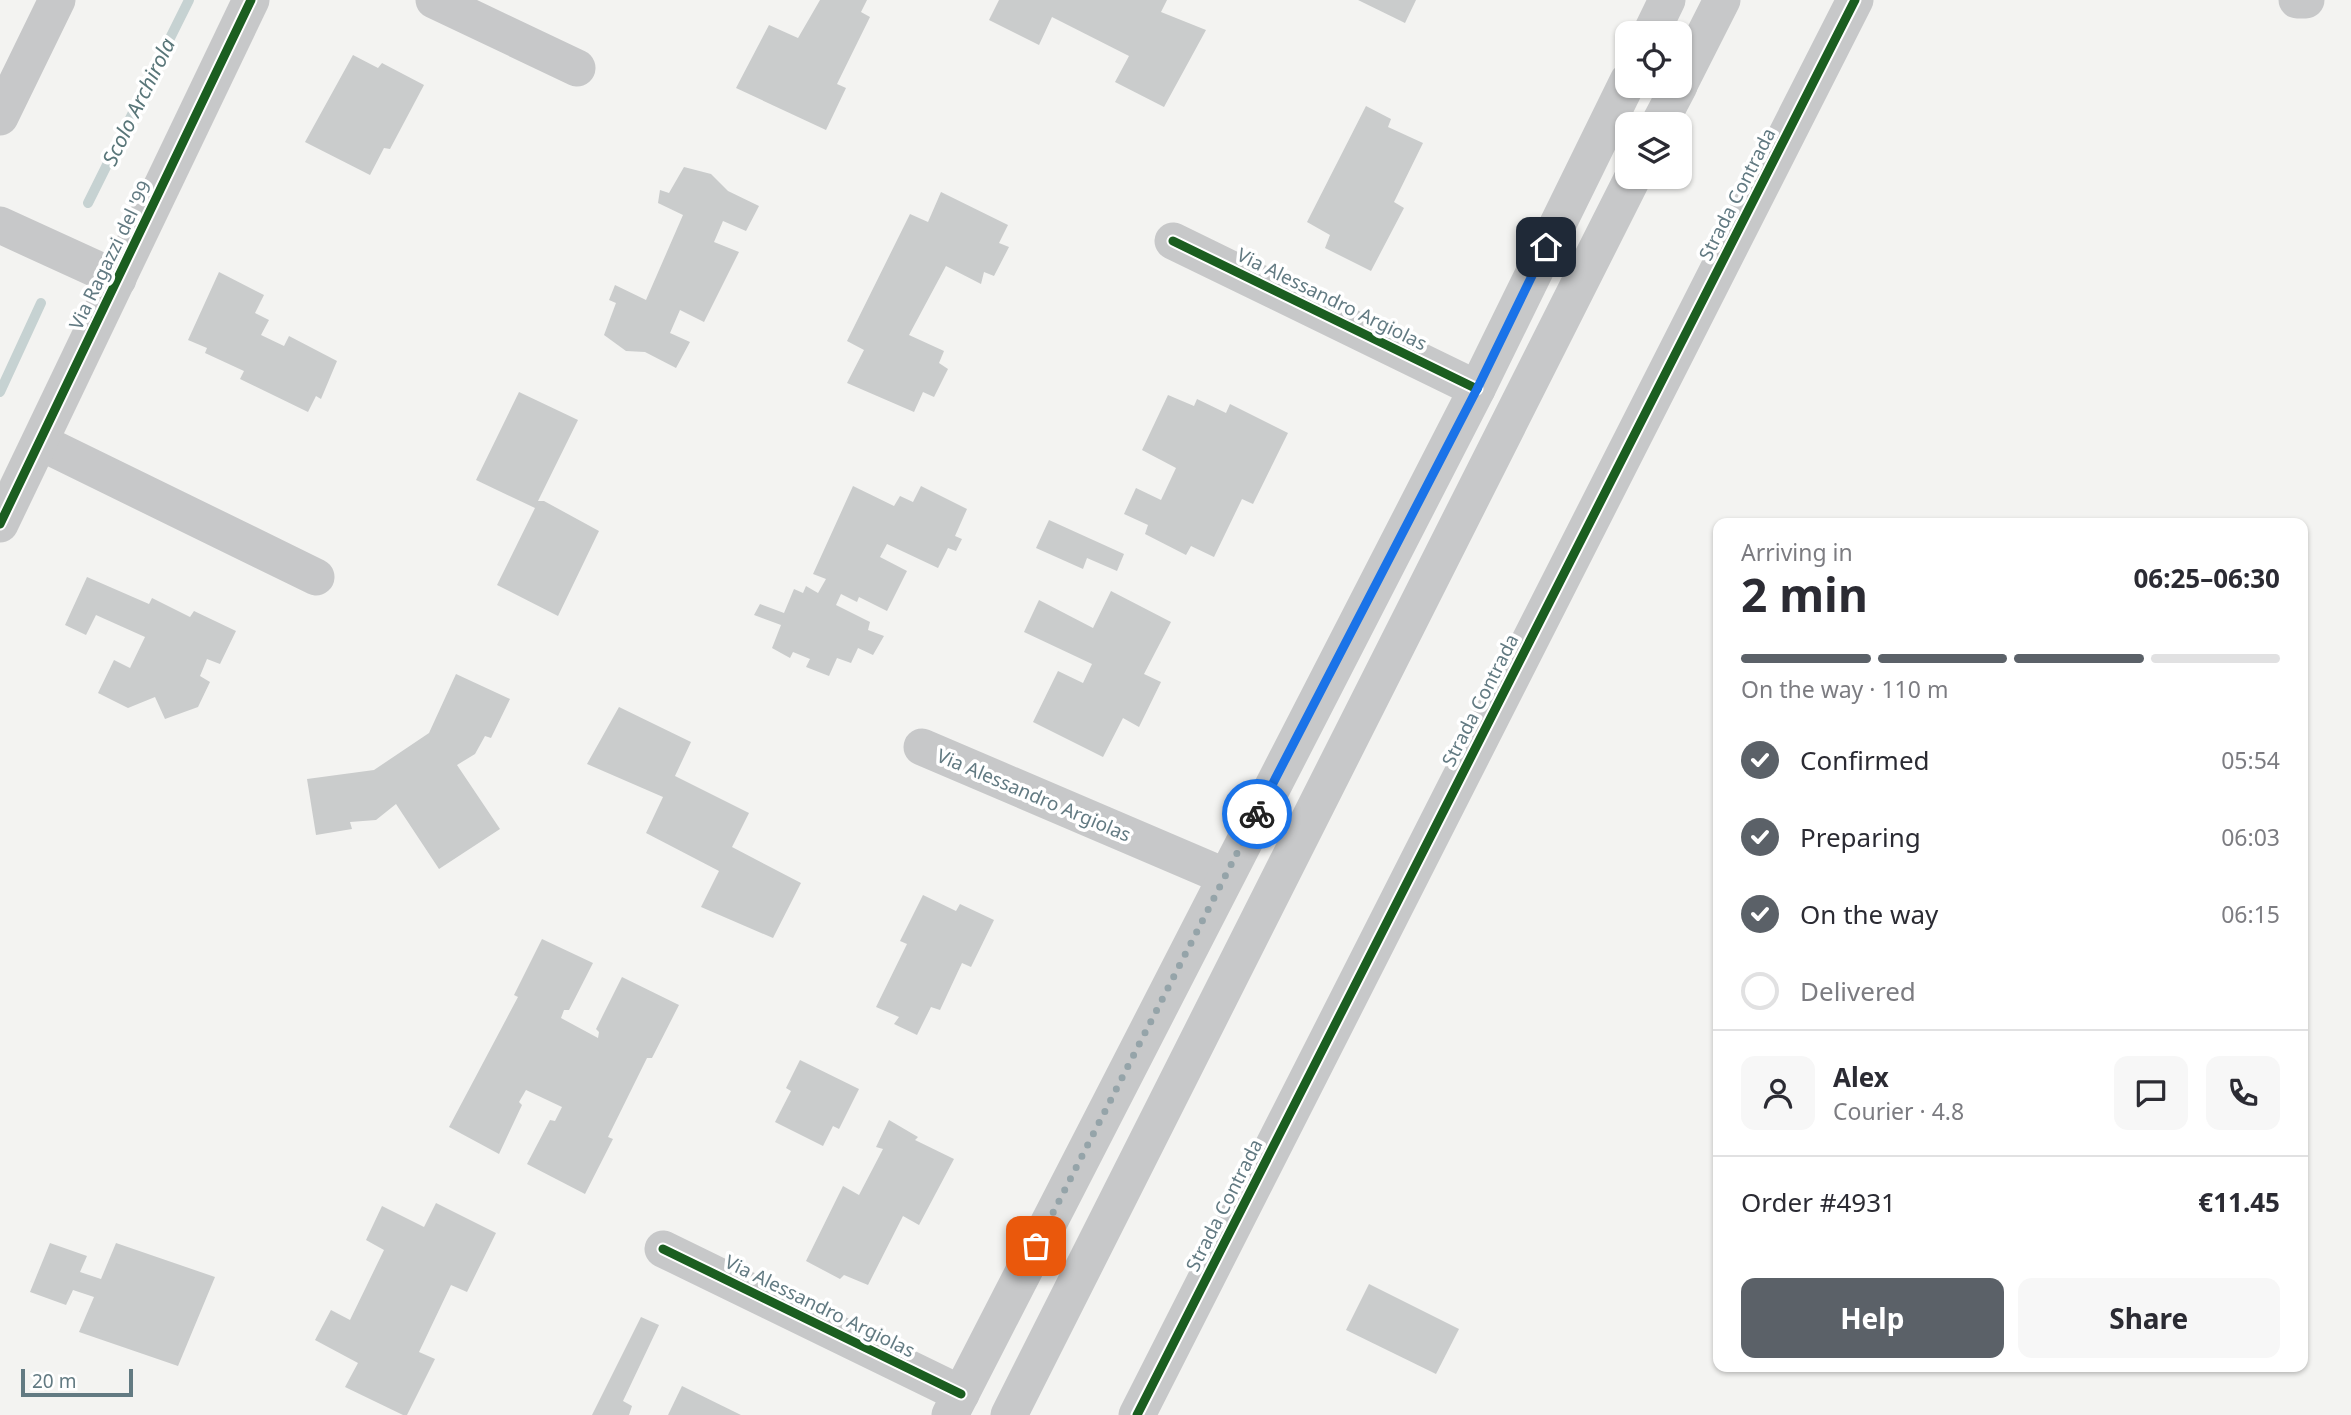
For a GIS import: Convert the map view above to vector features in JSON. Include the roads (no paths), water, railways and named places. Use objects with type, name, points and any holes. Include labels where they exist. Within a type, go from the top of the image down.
[{"type":"street","points":[[0,117],[57,0]]},
{"type":"street","name":"Via Ragazzi del '99","points":[[0,524],[251,0]]},
{"type":"street","points":[[434,0],[577,68]]},
{"type":"street","points":[[1657,21],[1667,0]]},
{"type":"street","points":[[1692,59],[1722,0]]},
{"type":"street","name":"Strada Contrada","points":[[1137,1415],[1855,0]]},
{"type":"street","points":[[2297,0],[2306,0]]},
{"type":"street","name":"Via Alessandro Argiolas","points":[[663,1249],[956,1405],[1224,876],[1477,389],[1620,98]]},
{"type":"street","points":[[1009,1415],[1627,189]]},
{"type":"street","points":[[0,225],[118,279]]},
{"type":"street","name":"Via Alessandro Argiolas","points":[[1173,241],[1477,389]]},
{"type":"street","points":[[40,442],[316,577]]},
{"type":"street","name":"Via Alessandro Argiolas","points":[[922,747],[1224,876]]},
{"type":"waterway","name":"Scolo Archirola","points":[[88,203],[189,0]]},
{"type":"waterway","name":"Scolo Archirola","points":[[0,392],[41,303]]}]
